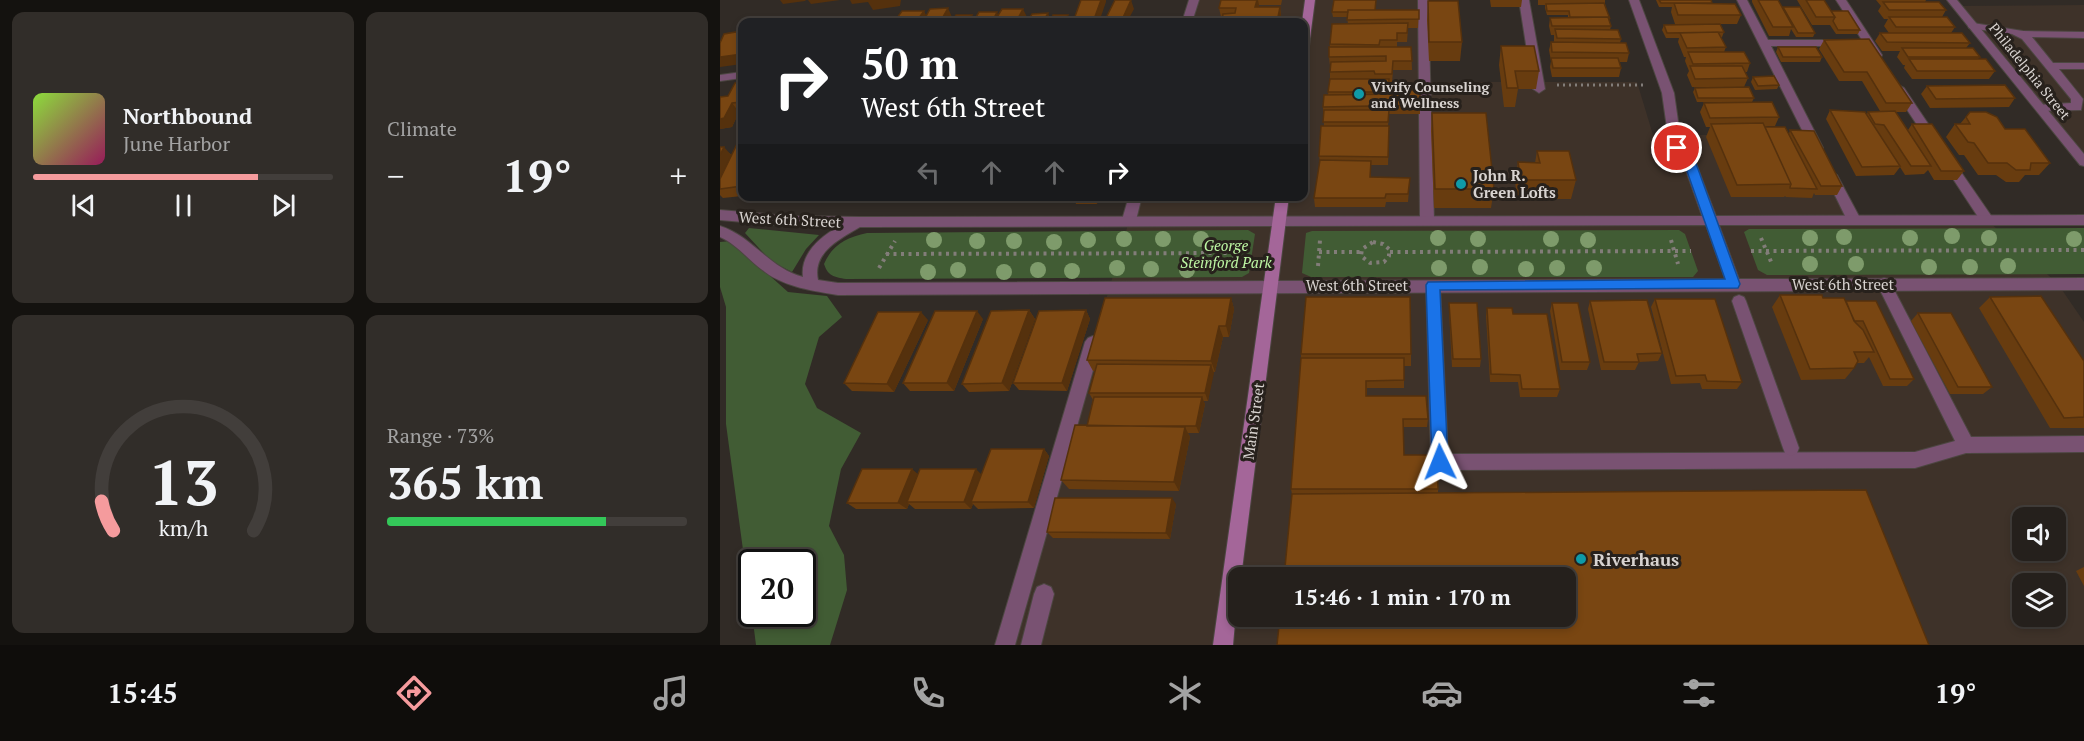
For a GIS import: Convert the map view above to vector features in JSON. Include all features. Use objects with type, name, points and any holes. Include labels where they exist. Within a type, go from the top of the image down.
[{"type":"main road","points":[[1308,18],[1310,0]]},
{"type":"main road","name":"Main Street","points":[[1223,645],[1282,201]]},
{"type":"street","points":[[1188,18],[1194,0]]},
{"type":"street","points":[[1423,0],[1427,220]]},
{"type":"street","points":[[1524,0],[1539,87]]},
{"type":"street","points":[[1634,0],[1669,95],[1672,135],[1677,148],[1689,158],[1734,284]]},
{"type":"street","points":[[1742,0],[1854,220]]},
{"type":"street","points":[[1841,0],[1882,62]]},
{"type":"street","name":"Philadelphia Street","points":[[1952,0],[2084,162]]},
{"type":"street","points":[[1973,26],[2015,31],[2026,37],[2048,66],[2081,99],[2077,107],[2041,108]]},
{"type":"street","points":[[2021,34],[2084,35]]},
{"type":"street","points":[[1764,43],[1870,43]]},
{"type":"street","points":[[2048,66],[2084,66]]},
{"type":"street","points":[[720,78],[738,76]]},
{"type":"street","points":[[1895,81],[1986,220]]},
{"type":"street","points":[[1129,220],[1135,201]]},
{"type":"street","name":"West 6th Street","points":[[720,215],[789,221],[861,222],[2084,220]]},
{"type":"street","name":"West 6th Street","points":[[812,283],[809,267],[818,249],[836,233],[861,222]]},
{"type":"street","name":"West 6th Street","points":[[720,231],[733,236],[772,270],[785,277],[838,289],[1107,295],[1271,286],[2084,284]]},
{"type":"street","points":[[1884,284],[1966,445]]},
{"type":"street","points":[[1433,285],[1440,462],[1915,460],[1966,445],[2084,444]]},
{"type":"street","points":[[1739,302],[1791,448]]},
{"type":"street","points":[[1005,645],[1098,325]]},
{"type":"street","points":[[1031,645],[1044,594]]},
{"type":"path","points":[[1539,87],[1645,85]]},
{"type":"path","points":[[1757,229],[1773,267]]},
{"type":"path","points":[[1233,269],[1240,230]]},
{"type":"path","points":[[1668,230],[1679,268]]},
{"type":"path","points":[[1318,269],[1320,231]]},
{"type":"path","points":[[1319,252],[1361,252],[1368,244],[1378,242],[1386,246],[1390,252]]},
{"type":"path","points":[[1751,251],[2084,250]]},
{"type":"path","points":[[1390,252],[1691,251]]},
{"type":"path","points":[[1361,252],[1366,262],[1375,264],[1384,262],[1390,252]]},
{"type":"path","points":[[886,255],[1236,253]]},
{"type":"shaded area","points":[[1194,0],[1423,0],[1426,82],[1637,82],[1653,135],[1810,135],[1854,220],[1987,220],[2058,284],[2084,322],[2084,645],[1005,645],[1135,201],[1308,201],[1308,18],[1188,18]]},
{"type":"shaded area","points":[[2084,5],[2084,162],[1957,6]]},
{"type":"green space","points":[[749,228],[819,235],[806,249],[792,272],[771,261],[745,233]]},
{"type":"green space","points":[[2084,228],[2084,274],[1767,275],[1758,270],[1744,232],[1749,229]]},
{"type":"green space","name":"George Steinford Park","points":[[1248,230],[1255,234],[1249,273],[1242,277],[846,279],[832,275],[824,264],[831,252],[841,243],[867,233]]},
{"type":"green space","name":"George Steinford Park","points":[[1679,230],[1685,234],[1698,271],[1693,277],[1311,277],[1302,273],[1306,233],[1312,231]]},
{"type":"green space","points":[[731,241],[788,292],[827,296],[842,317],[819,337],[805,384],[817,408],[861,433],[841,469],[829,526],[844,555],[847,590],[830,645],[756,645],[754,627],[816,627],[816,549],[743,549],[726,424],[726,307],[720,287],[720,242]]},
{"type":"building","points":[[1081,0],[1101,0],[1094,18],[1074,18]]},
{"type":"building","points":[[1115,0],[1131,0],[1123,18],[1106,18]]},
{"type":"building","points":[[1221,0],[1257,0],[1255,7],[1280,7],[1278,18],[1222,18],[1223,14],[1235,13],[1236,8],[1219,8]]},
{"type":"building","points":[[1334,0],[1376,0],[1375,10],[1332,12]]},
{"type":"building","points":[[1659,0],[1711,0],[1712,3],[1661,3]]},
{"type":"building","points":[[1758,0],[1778,0],[1793,27],[1773,27]]},
{"type":"building","points":[[1806,0],[1824,0],[1835,17],[1816,17]]},
{"type":"building","points":[[1428,1],[1458,1],[1462,42],[1429,42]]},
{"type":"building","points":[[1883,2],[1939,2],[1946,10],[1889,10]]},
{"type":"building","points":[[1604,3],[1610,19],[1608,17],[1570,17],[1569,11],[1547,11],[1546,4]]},
{"type":"building","points":[[1674,3],[1735,4],[1741,15],[1678,15]]},
{"type":"building","points":[[1783,7],[1800,7],[1815,33],[1798,33]]},
{"type":"building","points":[[948,8],[942,18],[925,18],[930,9]]},
{"type":"building","points":[[1002,9],[1023,9],[1018,18],[996,18]]},
{"type":"building","points":[[1348,10],[1419,10],[1419,19],[1347,20]]},
{"type":"building","points":[[902,11],[924,11],[919,18],[897,18]]},
{"type":"building","points":[[1831,11],[1848,11],[1860,30],[1838,30]]},
{"type":"building","points":[[979,12],[997,12],[994,18],[975,18]]},
{"type":"building","points":[[1048,13],[1045,18],[1030,18],[1032,14]]},
{"type":"building","points":[[956,15],[972,15],[970,18],[954,18]]},
{"type":"building","points":[[1053,15],[1068,15],[1066,18],[1052,18]]},
{"type":"building","points":[[1608,17],[1611,26],[1552,26],[1550,18]]},
{"type":"building","points":[[1889,17],[1947,17],[1955,27],[1896,27]]},
{"type":"building","points":[[1408,23],[1407,33],[1397,33],[1397,40],[1380,40],[1379,45],[1330,44],[1332,24]]},
{"type":"building","points":[[1720,24],[1724,32],[1667,33],[1664,25]]},
{"type":"building","points":[[1555,29],[1618,30],[1621,39],[1557,38]]},
{"type":"building","points":[[738,32],[738,55],[720,57],[720,43],[724,34]]},
{"type":"building","points":[[1718,32],[1726,47],[1687,48],[1680,33]]},
{"type":"building","points":[[1880,33],[1962,33],[1970,43],[1887,42]]},
{"type":"building","points":[[1869,39],[1912,103],[1886,103],[1867,72],[1844,72],[1824,40]]},
{"type":"building","points":[[1551,42],[1626,43],[1629,53],[1552,52]]},
{"type":"building","points":[[1501,46],[1534,46],[1539,71],[1515,71],[1518,88],[1507,88]]},
{"type":"building","points":[[1329,47],[1411,47],[1412,61],[1393,61],[1392,74],[1375,74],[1374,71],[1330,72],[1331,62],[1386,61],[1386,56],[1329,57]]},
{"type":"building","points":[[1778,47],[1816,47],[1822,57],[1783,57]]},
{"type":"building","points":[[1902,48],[1973,48],[1980,57],[1908,57]]},
{"type":"building","points":[[1688,52],[1744,52],[1750,63],[1693,64]]},
{"type":"building","points":[[1551,58],[1618,58],[1621,68],[1553,68]]},
{"type":"building","points":[[1909,59],[1986,59],[1995,71],[1917,71]]},
{"type":"building","points":[[1690,66],[1742,66],[1748,78],[1695,79]]},
{"type":"building","points":[[1774,76],[1779,85],[1758,86],[1753,77]]},
{"type":"building","points":[[1330,79],[1389,79],[1388,92],[1328,92]]},
{"type":"building","points":[[735,83],[738,83],[738,102],[732,103],[724,118],[720,119],[720,97],[728,96]]},
{"type":"building","points":[[2005,85],[2015,98],[1936,99],[1927,86]]},
{"type":"building","points":[[1749,87],[1754,98],[1698,98],[1695,88]]},
{"type":"building","points":[[1420,90],[1420,105],[1323,107],[1324,95],[1400,94],[1401,91]]},
{"type":"building","points":[[1772,102],[1779,117],[1710,118],[1704,103]]},
{"type":"building","points":[[1324,110],[1389,110],[1388,122],[1323,122]]},
{"type":"building","points":[[1830,110],[1865,112],[1900,166],[1862,167]]},
{"type":"building","points":[[1895,111],[1931,166],[1911,166],[1884,125],[1875,124],[1868,112]]},
{"type":"building","points":[[1970,112],[1986,112],[1997,117],[2005,129],[2025,129],[2050,163],[2031,163],[2030,170],[2016,170],[2007,163],[1988,163],[1974,143],[1968,142],[1955,124],[1970,124],[1966,117]]},
{"type":"building","name":"John R. Green Lofts","points":[[1432,113],[1486,113],[1494,189],[1435,189]]},
{"type":"building","points":[[1763,123],[1791,184],[1737,185],[1711,124]]},
{"type":"building","points":[[1912,124],[1932,124],[1964,171],[1941,171]]},
{"type":"building","points":[[1321,126],[1389,126],[1388,157],[1319,156]]},
{"type":"building","points":[[1765,127],[1785,127],[1817,189],[1790,188],[1791,184]]},
{"type":"building","points":[[1790,130],[1814,131],[1842,186],[1821,186]]},
{"type":"building","points":[[737,144],[738,187],[720,189],[720,179]]},
{"type":"building","points":[[1537,151],[1569,151],[1576,180],[1521,180],[1518,162],[1540,163]]},
{"type":"building","points":[[1320,160],[1371,161],[1370,177],[1410,178],[1408,194],[1386,194],[1385,198],[1314,198]]},
{"type":"building","points":[[1780,295],[1822,295],[1823,298],[1844,298],[1855,322],[1863,330],[1874,352],[1854,352],[1858,361],[1854,368],[1810,369]]},
{"type":"building","points":[[2041,296],[2084,361],[2084,417],[2064,418],[1990,297]]},
{"type":"building","points":[[1306,297],[1410,297],[1411,354],[1301,354]]},
{"type":"building","points":[[1105,298],[1231,298],[1226,326],[1219,326],[1211,361],[1087,360]]},
{"type":"building","points":[[1655,299],[1715,299],[1742,382],[1707,381],[1705,375],[1676,376]]},
{"type":"building","points":[[1647,300],[1662,353],[1637,354],[1639,362],[1604,362],[1590,301]]},
{"type":"building","points":[[1846,301],[1876,301],[1914,379],[1890,379],[1863,321],[1854,321]]},
{"type":"building","points":[[1449,303],[1477,303],[1481,359],[1453,359]]},
{"type":"building","points":[[1552,303],[1578,303],[1590,362],[1562,362]]},
{"type":"building","points":[[1487,308],[1512,308],[1513,314],[1547,314],[1560,389],[1522,389],[1520,375],[1491,374]]},
{"type":"building","points":[[1029,310],[1002,383],[962,384],[991,311]]},
{"type":"building","points":[[1086,310],[1062,383],[1013,383],[1039,311]]},
{"type":"building","points":[[935,311],[977,311],[947,383],[903,383]]},
{"type":"building","points":[[878,312],[921,312],[887,384],[844,383]]},
{"type":"building","points":[[1918,313],[1951,313],[1992,387],[1958,387]]},
{"type":"building","points":[[1301,358],[1404,358],[1404,380],[1366,381],[1366,396],[1426,396],[1428,419],[1403,419],[1404,455],[1437,455],[1438,489],[1291,489]]},
{"type":"building","points":[[1097,364],[1211,365],[1205,393],[1089,393]]},
{"type":"building","points":[[1094,397],[1202,397],[1196,426],[1087,426]]},
{"type":"building","points":[[1075,425],[1185,427],[1174,482],[1061,480]]},
{"type":"building","points":[[991,449],[1044,449],[1028,502],[971,502]]},
{"type":"building","points":[[862,469],[912,469],[898,503],[847,503]]},
{"type":"building","points":[[920,469],[976,469],[964,502],[907,502]]},
{"type":"building","name":"Riverhaus","points":[[1866,490],[1929,645],[1277,645],[1279,627],[1576,627],[1576,567],[1285,567],[1292,494]]},
{"type":"building","points":[[1055,498],[1172,498],[1166,533],[1047,532]]},
{"type":"place","name":"Vivify Counseling and Wellness","points":[[1359,94]]},
{"type":"place","name":"John R. Green Lofts","points":[[1461,184]]},
{"type":"place","name":"Riverhaus","points":[[1581,559]]},
{"type":"route","points":[[1440,462],[1433,285],[1734,284],[1689,158],[1677,148]]}]
